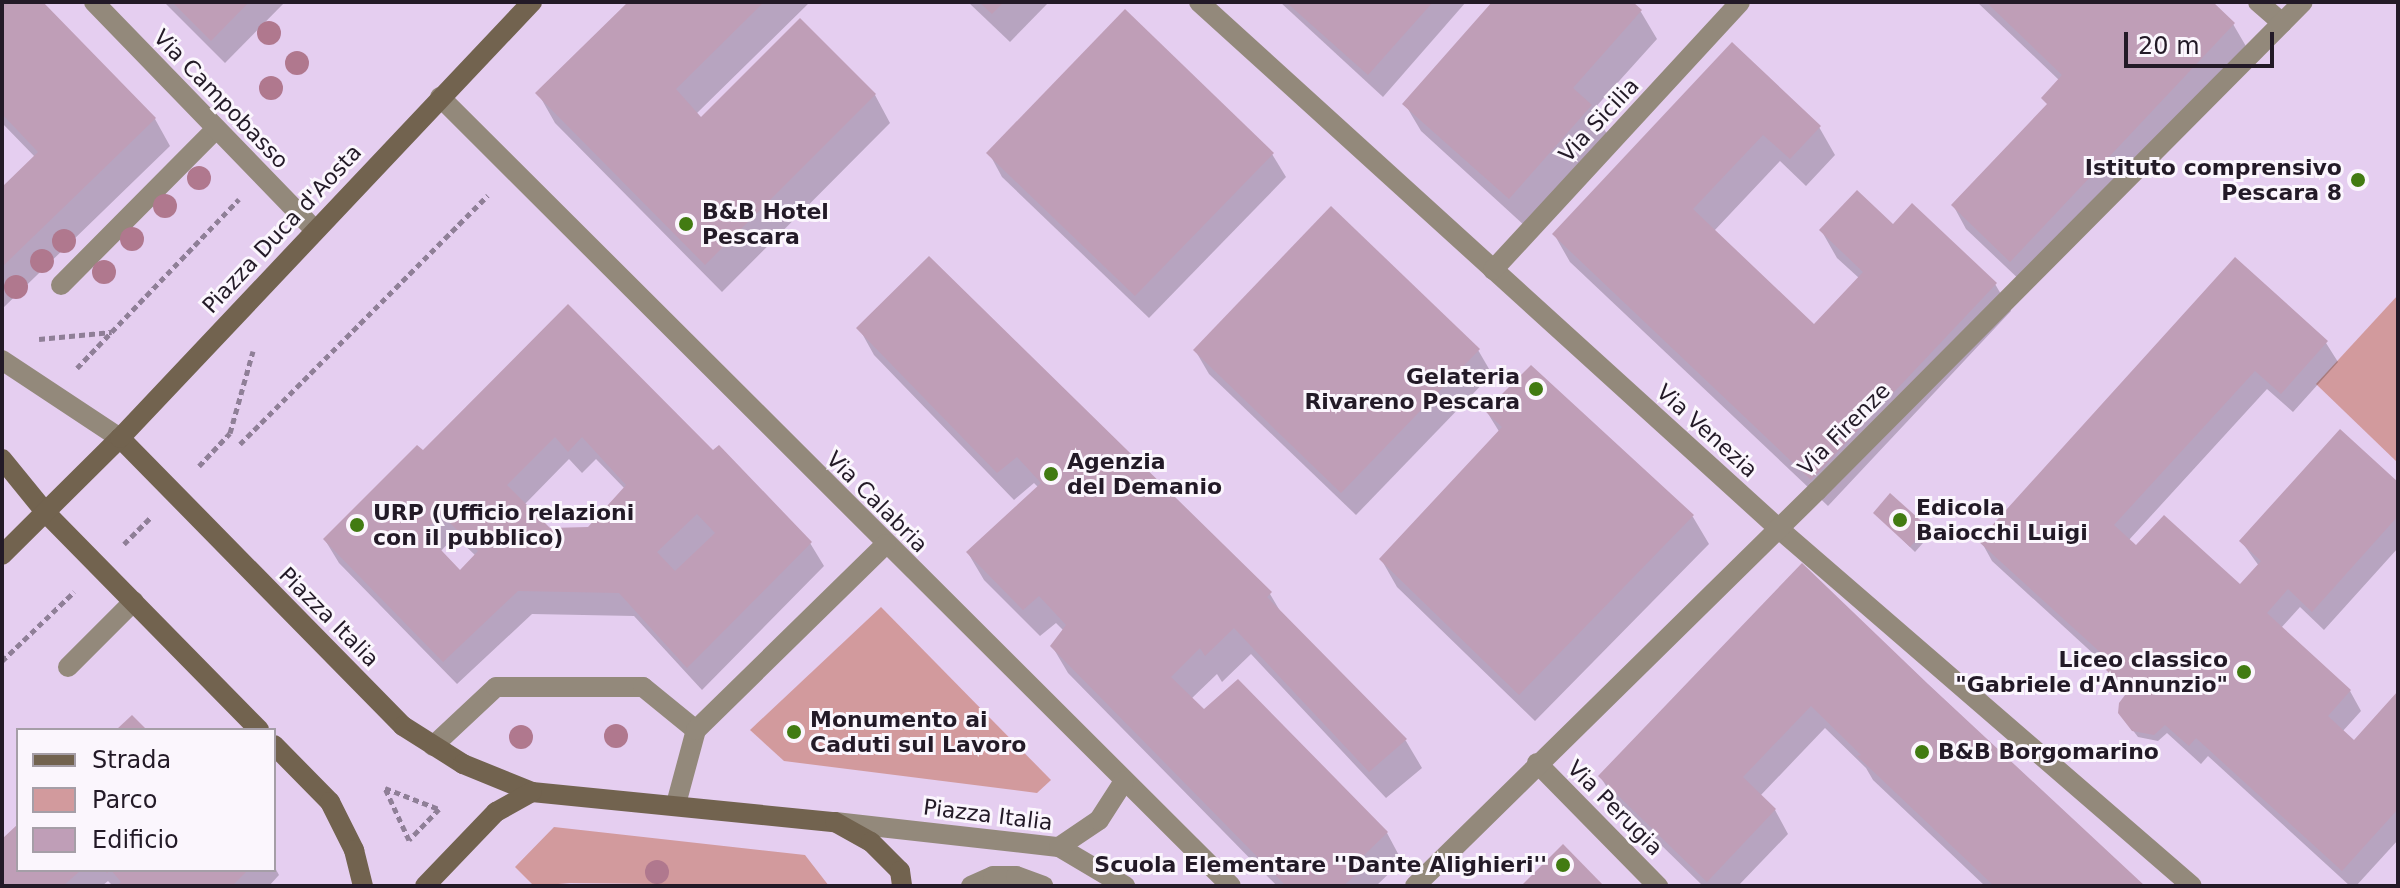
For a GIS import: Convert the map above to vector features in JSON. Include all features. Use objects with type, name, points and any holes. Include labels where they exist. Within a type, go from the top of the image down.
[{"type":"street","name":"Via Campobasso","points":[[94,2],[314,229]]},
{"type":"street","name":"Piazza Duca d'Aosta","points":[[2,555],[120,438],[314,229],[532,2]]},
{"type":"street","name":"Via Venezia","points":[[1199,2],[1778,528],[2192,886]]},
{"type":"street","name":"Via Sicilia","points":[[1493,270],[1740,2]]},
{"type":"street","points":[[2258,2],[2282,23]]},
{"type":"street","name":"Via Firenze","points":[[1415,886],[2303,2]]},
{"type":"street","points":[[440,97],[512,171]]},
{"type":"street","points":[[61,285],[216,129]]},
{"type":"street","name":"Via Calabria","points":[[512,171],[1231,886]]},
{"type":"street","points":[[2,360],[120,438]]},
{"type":"street","name":"Piazza Italia","points":[[120,438],[403,726],[463,764],[532,792],[676,804],[1059,847],[1125,886]]},
{"type":"street","points":[[2,459],[46,513],[257,728]]},
{"type":"street","points":[[676,804],[696,730],[886,544]]},
{"type":"street","points":[[68,667],[134,601]]},
{"type":"street","points":[[433,746],[496,687],[643,687],[696,730]]},
{"type":"street","points":[[276,747],[330,802],[354,850],[363,886]]},
{"type":"street","name":"Via Perugia","points":[[1537,763],[1658,886]]},
{"type":"street","points":[[1059,847],[1099,820],[1124,781]]},
{"type":"street","points":[[425,886],[496,812],[532,792]]},
{"type":"street","name":"Piazza Italia","points":[[835,822],[871,842],[900,871],[902,886]]},
{"type":"street","points":[[971,886],[993,876],[1016,876],[1043,886]]},
{"type":"path","points":[[240,444],[512,171]]},
{"type":"path","points":[[53,392],[261,174]]},
{"type":"path","points":[[35,339],[113,332]]},
{"type":"path","points":[[385,788],[439,809],[409,840],[385,788]]},
{"type":"green space","points":[[2398,295],[2398,463],[2316,384]]},
{"type":"green space","points":[[881,607],[1051,780],[1037,793],[784,761],[750,730]]},
{"type":"green space","points":[[554,827],[805,855],[829,886],[570,883],[534,886],[515,867]]},
{"type":"building","points":[[2,2],[43,2],[156,118],[2,267],[2,187],[38,152],[2,114]]},
{"type":"building","points":[[172,2],[249,2],[211,41]]},
{"type":"building","points":[[628,2],[764,2],[676,89],[701,117],[800,18],[876,94],[705,265],[535,93]]},
{"type":"building","points":[[979,2],[1004,2],[992,14]]},
{"type":"building","points":[[1286,2],[1433,2],[1368,75]]},
{"type":"building","points":[[1492,2],[1633,2],[1642,10],[1573,88],[1592,105],[1509,199],[1402,104]]},
{"type":"building","points":[[1986,2],[2213,2],[2235,23],[2010,262],[1951,205],[2047,104],[2041,98],[2062,75]]},
{"type":"building","points":[[1125,9],[1274,153],[1135,296],[986,153]]},
{"type":"building","points":[[1732,42],[1821,126],[1790,159],[1763,135],[1693,209],[1814,324],[1863,272],[1819,230],[1857,190],[1893,224],[1912,203],[1997,283],[1811,480],[1552,234]]},
{"type":"building","points":[[1331,206],[1480,349],[1341,493],[1193,350]]},
{"type":"building","points":[[929,256],[1272,592],[1267,597],[1407,739],[1369,772],[1234,628],[1205,656],[1200,648],[1171,677],[1204,709],[1238,679],[1388,832],[1353,866],[1359,872],[1343,886],[1286,886],[1050,646],[1066,625],[1039,596],[1023,610],[966,552],[1041,483],[1017,457],[997,473],[856,328]]},
{"type":"building","points":[[2235,257],[2328,341],[2281,394],[2255,371],[2114,525],[2136,545],[2164,515],[2240,584],[2261,561],[2239,541],[2340,429],[2398,482],[2398,516],[2312,612],[2288,589],[2267,613],[2351,690],[2328,716],[2354,740],[2398,691],[2398,809],[2342,871],[2196,738],[2189,746],[2165,725],[2154,735],[2132,731],[2118,713],[2119,703],[2128,691],[2106,670],[2112,663],[1978,541]]},
{"type":"building","points":[[568,304],[713,450],[719,445],[812,542],[687,668],[619,593],[518,591],[443,662],[323,539],[417,445],[423,450]],"holes":[[[555,437],[568,452],[582,437],[626,485],[588,527],[550,528],[507,485]],[[441,514],[478,551],[460,570],[424,532]],[[697,514],[715,533],[675,571],[657,552]]]},
{"type":"building","points":[[1531,365],[1694,515],[1519,695],[1379,559],[1502,427],[1485,411]]},
{"type":"building","name":"Edicola Baiocchi Luigi","points":[[1890,493],[1928,527],[1910,547],[1873,513]]},
{"type":"building","points":[[1802,563],[2145,886],[1994,886],[1857,756],[1861,755],[1811,706],[1743,777],[1776,809],[1707,882],[1598,776]]},
{"type":"building","points":[[132,715],[145,728],[118,728]]},
{"type":"building","points":[[16,826],[16,872],[79,872],[63,886],[2,886],[2,839]]},
{"type":"building","name":"Scuola Elementare ''Dante Alighieri''","points":[[1563,844],[1604,886],[1521,886]]},
{"type":"building","points":[[113,872],[246,872],[232,886],[117,886],[121,882]]},
{"type":"place","name":"Istituto comprensivo Pescara 8","points":[[2358,180]]},
{"type":"place","name":"B&B Hotel Pescara","points":[[686,224]]},
{"type":"place","name":"Gelateria Rivareno Pescara","points":[[1536,389]]},
{"type":"place","name":"Agenzia del Demanio","points":[[1051,474]]},
{"type":"place","name":"Edicola Baiocchi Luigi","points":[[1900,520]]},
{"type":"place","name":"URP (Ufficio relazioni con il pubblico)","points":[[357,525]]},
{"type":"place","name":"Liceo classico \"Gabriele d'Annunzio\"","points":[[2244,672]]},
{"type":"place","name":"Monumento ai Caduti sul Lavoro","points":[[794,732]]},
{"type":"place","name":"B&B Borgomarino","points":[[1922,752]]},
{"type":"place","name":"Scuola Elementare ''Dante Alighieri''","points":[[1563,865]]}]
